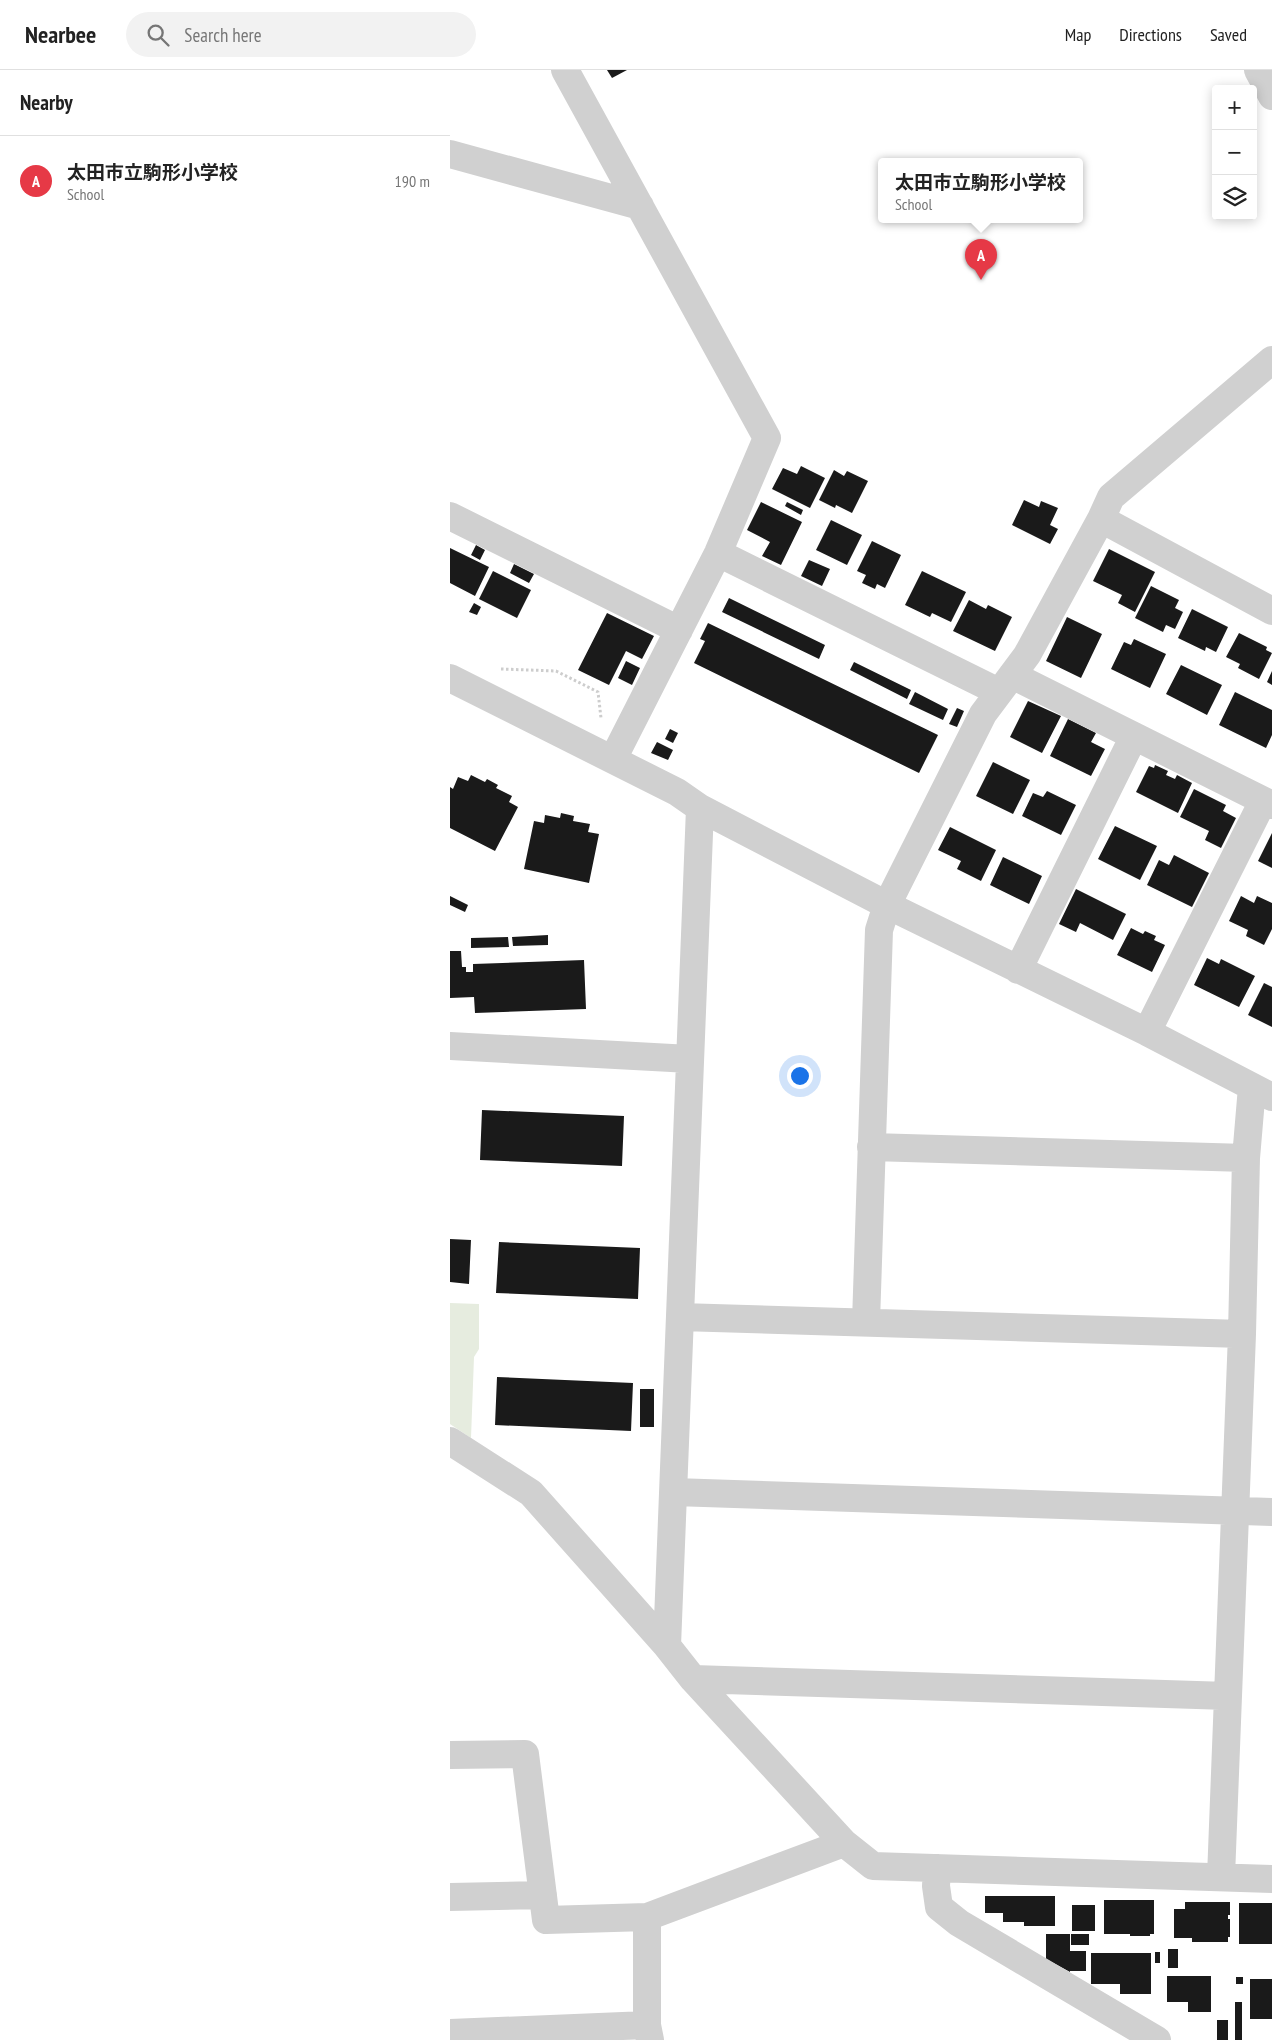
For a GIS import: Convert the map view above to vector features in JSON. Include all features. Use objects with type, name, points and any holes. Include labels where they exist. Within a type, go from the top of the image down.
[{"type":"street","points":[[565,70],[767,438],[718,553],[613,759]]},
{"type":"street","points":[[1258,70],[1272,96]]},
{"type":"street","points":[[450,154],[640,206]]},
{"type":"street","points":[[866,1322],[879,930],[887,906],[983,714],[1027,655],[1111,497],[1272,360]]},
{"type":"street","points":[[450,516],[679,630]]},
{"type":"street","points":[[1101,519],[1272,611]]},
{"type":"street","points":[[718,553],[1006,683],[1134,736],[1268,803],[1147,1032]]},
{"type":"street","points":[[450,678],[677,792],[700,808],[887,906],[1147,1032],[1262,1092],[1246,1158],[1242,1334],[1221,1877]]},
{"type":"street","points":[[1018,970],[1134,736]]},
{"type":"street","points":[[667,1646],[700,808]]},
{"type":"street","points":[[450,1046],[690,1059]]},
{"type":"street","points":[[871,1147],[1246,1158]]},
{"type":"street","points":[[680,1317],[1242,1334]]},
{"type":"street","points":[[450,1441],[531,1493],[667,1646],[693,1679],[844,1843],[873,1866],[1272,1879]]},
{"type":"street","points":[[674,1492],[1272,1512]]},
{"type":"street","points":[[693,1679],[1228,1696]]},
{"type":"street","points":[[450,1754],[525,1754],[546,1920],[647,1916],[844,1843]]},
{"type":"street","points":[[936,1868],[939,1907],[959,1923],[1157,2040]]},
{"type":"street","points":[[450,1897],[543,1895]]},
{"type":"street","points":[[450,2033],[648,2032],[647,1916]]},
{"type":"path","points":[[496,668],[504,670],[556,671],[598,692],[601,718],[613,759]]},
{"type":"shaded area","points":[[450,1303],[479,1304],[479,1349],[474,1357],[471,1438],[450,1424]]},
{"type":"building","points":[[607,70],[627,70],[612,78]]},
{"type":"building","points":[[801,466],[825,478],[810,508],[772,489],[783,468],[797,474]]},
{"type":"building","points":[[834,470],[844,476],[847,471],[868,481],[852,513],[836,505],[835,508],[819,500]]},
{"type":"building","points":[[1024,500],[1039,507],[1041,501],[1058,508],[1050,525],[1058,529],[1050,544],[1012,525]]},
{"type":"building","points":[[761,502],[802,522],[781,565],[762,556],[770,542],[747,530]]},
{"type":"building","points":[[787,502],[803,510],[801,515],[785,506]]},
{"type":"building","points":[[831,520],[862,535],[847,565],[816,550]]},
{"type":"building","points":[[872,541],[901,555],[885,588],[877,584],[875,589],[862,583],[866,575],[857,571]]},
{"type":"building","points":[[476,545],[485,550],[480,560],[471,555]]},
{"type":"building","points":[[450,548],[489,567],[475,596],[450,583]]},
{"type":"building","points":[[1109,549],[1155,572],[1135,612],[1118,603],[1122,595],[1093,581]]},
{"type":"building","points":[[809,560],[830,569],[822,586],[801,576]]},
{"type":"building","points":[[514,564],[534,574],[529,583],[510,573]]},
{"type":"building","points":[[493,571],[531,590],[517,618],[479,599]]},
{"type":"building","points":[[922,571],[966,592],[951,622],[932,613],[930,617],[905,605]]},
{"type":"building","points":[[1151,586],[1179,600],[1175,608],[1183,612],[1175,629],[1166,625],[1163,632],[1135,618]]},
{"type":"building","points":[[729,598],[825,645],[819,659],[722,612]]},
{"type":"building","points":[[969,600],[986,609],[988,605],[1012,617],[995,651],[953,631]]},
{"type":"building","points":[[474,603],[481,607],[477,615],[469,612]]},
{"type":"building","points":[[1192,609],[1228,627],[1216,652],[1206,647],[1205,651],[1178,638]]},
{"type":"building","points":[[607,613],[654,636],[642,659],[626,651],[609,685],[578,670]]},
{"type":"building","points":[[1067,617],[1102,634],[1081,678],[1046,661]]},
{"type":"building","points":[[708,623],[938,735],[919,773],[694,663],[705,641],[700,639]]},
{"type":"building","points":[[1239,633],[1267,647],[1266,650],[1272,653],[1259,679],[1238,668],[1240,664],[1226,657]]},
{"type":"building","points":[[1134,639],[1166,654],[1150,688],[1111,669],[1124,642],[1131,645]]},
{"type":"building","points":[[626,661],[640,668],[632,685],[618,678]]},
{"type":"building","points":[[854,662],[911,690],[907,699],[850,670]]},
{"type":"building","points":[[1181,665],[1222,685],[1207,715],[1166,694]]},
{"type":"building","points":[[1272,671],[1272,685],[1267,682]]},
{"type":"building","points":[[915,692],[948,709],[943,720],[909,704]]},
{"type":"building","points":[[1235,692],[1272,710],[1272,735],[1266,748],[1219,725]]},
{"type":"building","points":[[1028,701],[1061,716],[1042,753],[1010,737]]},
{"type":"building","points":[[957,708],[964,711],[957,727],[949,724]]},
{"type":"building","points":[[1068,719],[1096,733],[1091,742],[1105,749],[1091,776],[1050,756]]},
{"type":"building","points":[[670,729],[678,733],[673,743],[665,739]]},
{"type":"building","points":[[657,742],[673,750],[668,760],[651,753]]},
{"type":"building","points":[[993,762],[1030,780],[1013,814],[976,796]]},
{"type":"building","points":[[1155,765],[1168,771],[1166,775],[1175,779],[1177,775],[1192,783],[1178,813],[1136,792],[1149,766],[1154,768]]},
{"type":"building","points":[[471,775],[485,782],[487,779],[498,785],[496,788],[512,796],[509,802],[518,807],[495,851],[450,828],[450,787],[453,789],[458,777],[468,781]]},
{"type":"building","points":[[1194,789],[1226,805],[1223,811],[1236,818],[1221,848],[1205,840],[1209,831],[1180,817]]},
{"type":"building","points":[[1047,791],[1076,805],[1061,835],[1022,816],[1033,793],[1043,797]]},
{"type":"building","points":[[561,813],[574,816],[573,821],[590,824],[588,832],[599,834],[589,883],[524,869],[534,821],[544,823],[545,815],[560,818]]},
{"type":"building","points":[[1115,826],[1157,846],[1140,880],[1098,859]]},
{"type":"building","points":[[950,827],[996,850],[981,881],[957,869],[961,861],[938,850]]},
{"type":"building","points":[[1272,833],[1272,868],[1258,861]]},
{"type":"building","points":[[1174,855],[1209,873],[1192,907],[1147,885],[1159,860],[1169,865]]},
{"type":"building","points":[[1003,857],[1042,876],[1029,904],[990,885]]},
{"type":"building","points":[[1076,889],[1126,914],[1113,940],[1080,923],[1076,932],[1059,924]]},
{"type":"building","points":[[450,896],[468,905],[465,912],[450,905]]},
{"type":"building","points":[[1241,896],[1254,903],[1257,896],[1272,903],[1272,929],[1264,945],[1246,936],[1248,930],[1229,921]]},
{"type":"building","points":[[1131,928],[1143,934],[1145,931],[1156,936],[1154,940],[1165,945],[1152,972],[1117,955]]},
{"type":"building","points":[[548,935],[548,945],[513,946],[512,937]]},
{"type":"building","points":[[508,937],[509,947],[471,948],[471,938]]},
{"type":"building","points":[[450,951],[461,951],[462,967],[466,967],[466,972],[473,972],[473,964],[584,960],[586,1009],[475,1013],[474,997],[450,998]]},
{"type":"building","points":[[1207,958],[1219,964],[1221,959],[1255,976],[1239,1007],[1194,985]]},
{"type":"building","points":[[1264,983],[1272,987],[1272,1027],[1248,1015]]},
{"type":"building","points":[[482,1110],[624,1116],[622,1166],[480,1160]]},
{"type":"building","points":[[450,1239],[471,1240],[469,1284],[450,1282]]},
{"type":"building","points":[[499,1242],[640,1248],[638,1299],[496,1293]]},
{"type":"building","points":[[497,1377],[633,1383],[631,1431],[495,1425]]},
{"type":"building","points":[[640,1389],[654,1389],[654,1427],[640,1427]]},
{"type":"building","points":[[985,1896],[1055,1896],[1055,1926],[1024,1926],[1024,1922],[1003,1922],[1003,1913],[985,1913]]},
{"type":"building","points":[[1104,1900],[1154,1900],[1154,1934],[1150,1934],[1150,1936],[1130,1936],[1130,1934],[1104,1934]]},
{"type":"building","points":[[1185,1902],[1230,1902],[1230,1915],[1228,1915],[1228,1919],[1230,1919],[1230,1937],[1228,1937],[1228,1942],[1192,1942],[1192,1938],[1174,1938],[1174,1909],[1185,1909]]},
{"type":"building","points":[[1239,1903],[1272,1903],[1272,1944],[1239,1944]]},
{"type":"building","points":[[1072,1905],[1095,1905],[1095,1931],[1072,1931]]},
{"type":"building","points":[[1046,1934],[1070,1934],[1070,1972],[1046,1959]]},
{"type":"building","points":[[1071,1934],[1089,1934],[1089,1945],[1071,1945]]},
{"type":"building","points":[[1168,1949],[1178,1949],[1178,1968],[1168,1968]]},
{"type":"building","points":[[1070,1951],[1086,1951],[1086,1971],[1070,1971]]},
{"type":"building","points":[[1155,1952],[1160,1952],[1160,1963],[1155,1963]]},
{"type":"building","points":[[1091,1953],[1151,1953],[1151,1994],[1120,1994],[1120,1984],[1091,1984]]},
{"type":"building","points":[[1167,1976],[1211,1976],[1211,2012],[1188,2012],[1188,2002],[1167,2002]]},
{"type":"building","points":[[1236,1977],[1243,1977],[1243,1984],[1236,1984]]},
{"type":"building","points":[[1250,1979],[1272,1979],[1272,2019],[1250,2019]]},
{"type":"building","points":[[1235,2002],[1242,2002],[1242,2040],[1235,2040]]},
{"type":"building","points":[[1217,2020],[1228,2020],[1228,2040],[1217,2040]]},
{"type":"place","name":"太田市立駒形小学校","points":[[981,280]]}]
